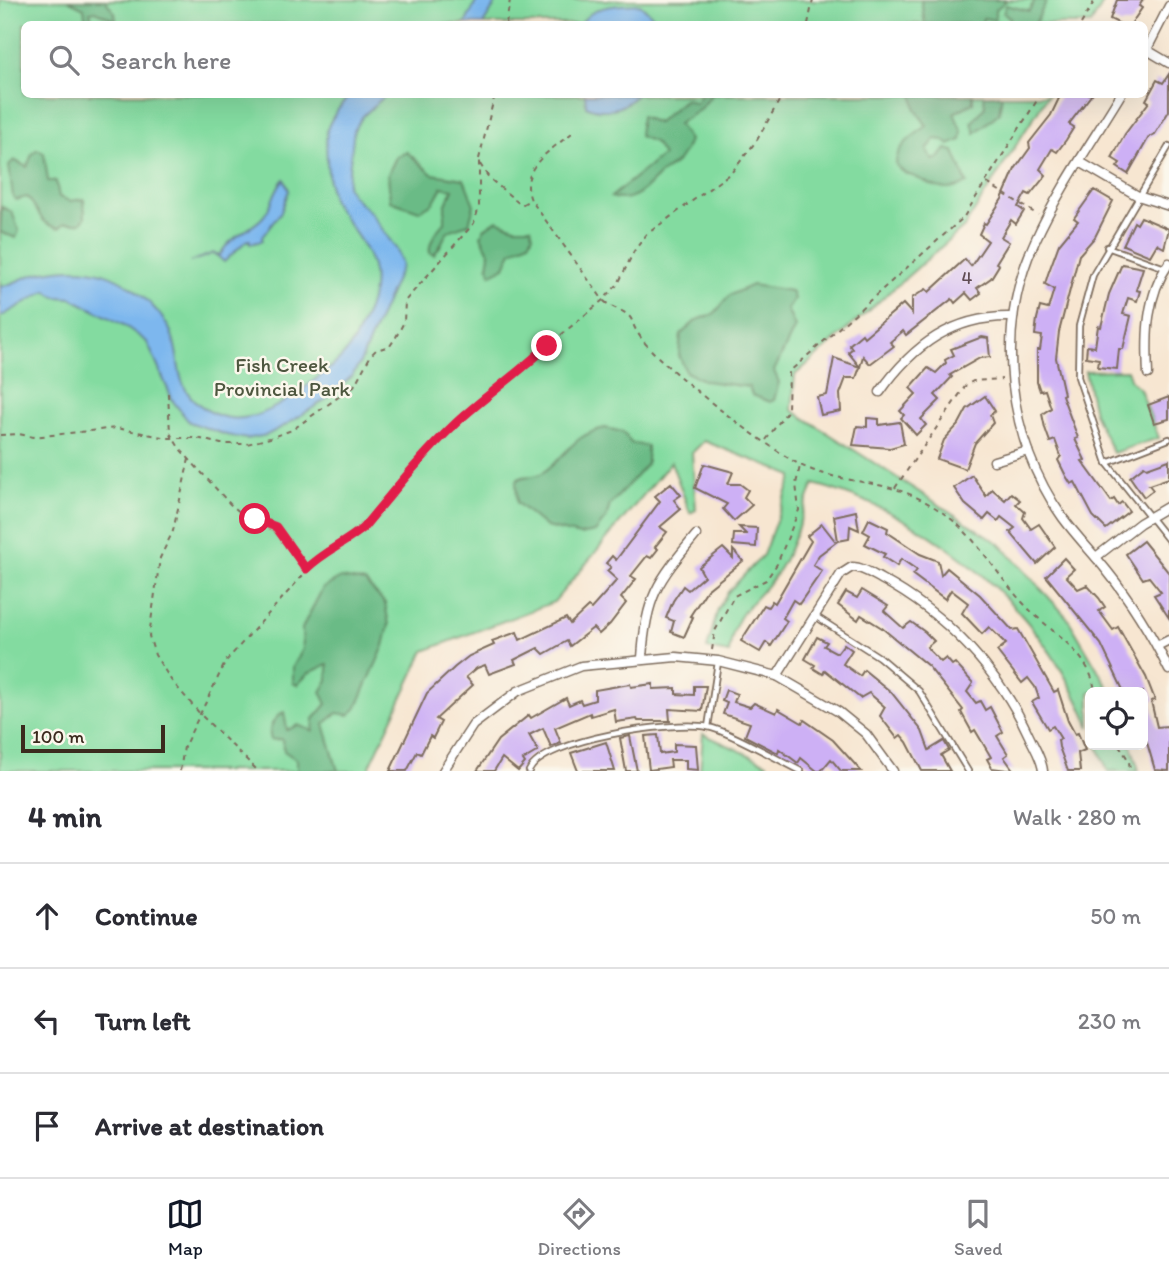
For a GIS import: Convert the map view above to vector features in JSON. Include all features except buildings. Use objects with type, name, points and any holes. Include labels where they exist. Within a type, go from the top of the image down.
[{"type":"street","points":[[1148,49],[1169,6]]},
{"type":"street","points":[[1148,54],[1169,63]]},
{"type":"street","points":[[1119,98],[1045,220],[1027,260],[1013,317],[1012,379],[1028,451],[1064,519],[1124,593],[1169,670]]},
{"type":"street","points":[[1080,162],[1138,196],[1169,206]]},
{"type":"street","points":[[1148,374],[1147,323],[1155,291],[1168,266]]},
{"type":"street","points":[[880,393],[909,358],[944,330],[972,320],[1013,317]]},
{"type":"street","points":[[994,461],[1028,451]]},
{"type":"street","points":[[1096,557],[1169,506]]},
{"type":"street","points":[[642,658],[644,621],[654,591],[696,535]]},
{"type":"street","points":[[777,676],[841,574],[852,567],[861,568],[905,592],[939,618],[982,663],[1022,722],[1043,771]]},
{"type":"street","points":[[1157,646],[1169,640]]},
{"type":"street","points":[[443,771],[473,725],[518,691],[581,666],[642,658],[714,661],[777,676],[839,712],[866,734],[892,771]]},
{"type":"lane","points":[[1169,146],[1107,247],[1093,275],[1079,326],[1079,377],[1107,463],[1169,541]]},
{"type":"lane","points":[[1107,247],[1168,266]]},
{"type":"lane","points":[[1107,463],[1169,439]]},
{"type":"lane","points":[[815,615],[879,657],[919,691],[968,771]]},
{"type":"lane","points":[[708,727],[714,661]]},
{"type":"lane","points":[[529,771],[538,761],[603,734],[630,729],[708,727],[801,771]]},
{"type":"path","points":[[506,21],[510,0]]},
{"type":"path","points":[[809,21],[813,0]]},
{"type":"path","points":[[1083,21],[1095,0]]},
{"type":"path","points":[[0,435],[19,434],[33,437],[117,428],[174,438],[197,438],[221,444],[258,442],[292,430],[354,386],[371,355],[376,350],[390,346],[404,322],[407,298],[472,226],[479,207],[479,160],[494,98]]},
{"type":"path","points":[[175,771],[180,769],[184,747],[226,661],[306,569],[322,554],[349,540],[363,528],[454,425],[603,300],[618,284],[634,251],[647,234],[732,172],[757,139],[780,98]]},
{"type":"path","points":[[765,441],[788,410],[789,372],[963,218],[1039,98]]},
{"type":"path","points":[[572,133],[527,175],[526,188],[531,200],[603,300],[610,307],[627,315],[645,343],[678,374],[765,441],[801,465],[860,484],[895,489],[934,507],[975,540],[1018,598],[1083,660],[1091,671],[1094,687]]},
{"type":"path","points":[[479,160],[489,178],[521,205],[531,200]]},
{"type":"path","points":[[986,183],[1045,220]]},
{"type":"path","points":[[895,489],[966,385],[973,381],[1012,379]]},
{"type":"path","points":[[168,393],[169,427],[189,459],[229,505],[242,514],[276,527],[306,569]]},
{"type":"path","points":[[189,459],[173,531],[160,558],[148,631],[155,655],[165,671],[201,715],[258,771]]},
{"type":"path","points":[[714,661],[716,631],[728,604],[740,591],[766,580],[777,564],[799,510],[796,484],[801,465]]},
{"type":"path","points":[[1122,750],[1129,761],[1130,771]]},
{"type":"green space","name":"Fish Creek Provincial Park","points":[[0,0],[1105,0],[1093,21],[21,21],[21,98],[1046,98],[964,227],[795,375],[792,410],[1000,544],[1067,617],[1108,687],[1085,687],[1085,717],[1069,684],[1044,644],[1014,607],[980,574],[943,544],[902,519],[859,499],[814,484],[786,556],[773,578],[743,613],[732,636],[729,653],[707,649],[718,609],[728,592],[763,555],[793,476],[704,441],[692,453],[696,510],[690,513],[671,462],[554,602],[424,651],[370,766],[371,771],[0,771]]},
{"type":"green space","points":[[68,0],[105,0],[115,13],[116,21],[96,11],[90,12],[92,21],[86,21],[84,8]]},
{"type":"green space","points":[[921,0],[1007,0],[995,10],[995,20],[983,18],[982,21],[924,21]]},
{"type":"green space","points":[[1035,0],[1047,0],[1036,21],[1010,21],[1003,13],[1006,5],[1029,11]]},
{"type":"green space","points":[[699,98],[709,98],[699,110],[678,124],[689,140],[678,161],[635,196],[624,199],[611,197],[663,155],[654,142],[639,136],[641,116],[657,123],[685,99],[696,103]]},
{"type":"green space","points":[[914,98],[973,98],[973,103],[954,113],[962,132],[961,140],[949,145],[943,140],[935,139],[927,150],[933,160],[939,158],[946,149],[954,151],[967,183],[952,189],[939,188],[904,173],[896,165],[902,147],[927,126],[916,110]]},
{"type":"green space","points":[[984,98],[1002,98],[999,113],[975,133],[972,122],[985,107]]},
{"type":"green space","points":[[37,149],[44,153],[48,181],[56,181],[59,197],[70,201],[84,199],[85,217],[81,223],[65,223],[59,228],[52,226],[43,220],[27,197],[16,200],[13,197],[9,165],[14,160],[27,167]]},
{"type":"green space","points":[[407,152],[432,174],[464,179],[474,205],[469,224],[448,232],[434,255],[430,253],[430,245],[436,232],[445,223],[445,206],[453,189],[442,187],[433,203],[419,211],[390,201],[388,174],[396,157]]},
{"type":"green space","points":[[2,207],[12,212],[19,231],[16,238],[0,232]]},
{"type":"green space","points":[[497,220],[515,227],[531,227],[533,235],[529,242],[512,251],[505,267],[491,274],[488,266],[490,254],[481,236],[484,229]]},
{"type":"green space","points":[[752,285],[791,291],[794,299],[787,309],[795,327],[774,371],[779,382],[774,400],[770,402],[752,395],[749,387],[705,381],[686,372],[679,355],[681,334],[697,320],[714,314],[730,295]]},
{"type":"green space","points":[[1127,370],[1131,381],[1140,389],[1159,438],[1113,453],[1094,413],[1085,371]]},
{"type":"green space","points":[[605,428],[623,432],[631,443],[647,446],[647,464],[610,505],[606,518],[595,532],[580,535],[546,527],[517,503],[516,481],[542,473],[584,436]]},
{"type":"green space","points":[[341,578],[365,582],[385,603],[389,625],[384,646],[356,709],[349,715],[337,713],[324,724],[338,771],[297,771],[297,760],[284,751],[282,739],[271,740],[271,728],[274,720],[284,712],[287,730],[298,725],[313,731],[314,719],[327,704],[321,692],[328,680],[328,664],[309,673],[297,685],[293,683],[293,667],[303,649],[302,629],[323,588]]},
{"type":"green space","points":[[703,734],[767,763],[764,771],[700,771]]},
{"type":"green space","points":[[1099,750],[1133,750],[1139,771],[1108,771]]},
{"type":"water","points":[[477,0],[498,0],[485,21],[466,21]]},
{"type":"water","points":[[640,4],[658,21],[583,21],[599,9]]},
{"type":"water","points":[[348,98],[383,98],[363,116],[354,130],[347,186],[352,195],[370,212],[397,250],[402,265],[352,376],[328,398],[286,425],[267,435],[247,439],[189,422],[173,401],[147,342],[124,325],[71,298],[56,297],[46,291],[0,317],[0,287],[34,274],[58,270],[90,270],[105,274],[132,287],[157,311],[170,330],[182,379],[195,401],[224,417],[239,418],[253,416],[281,404],[343,356],[354,341],[372,296],[374,280],[371,262],[332,198],[327,130]]},
{"type":"water","points":[[585,98],[633,98],[612,109],[599,110],[586,106]]},
{"type":"water","points":[[284,179],[289,190],[281,212],[262,237],[262,241],[250,244],[250,240],[246,241],[224,262],[214,253],[220,255],[229,243],[262,218]]},
{"type":"route","points":[[255,519],[276,527],[306,569],[322,554],[349,540],[363,528],[426,453],[454,425],[491,392],[520,372],[547,346]]}]
